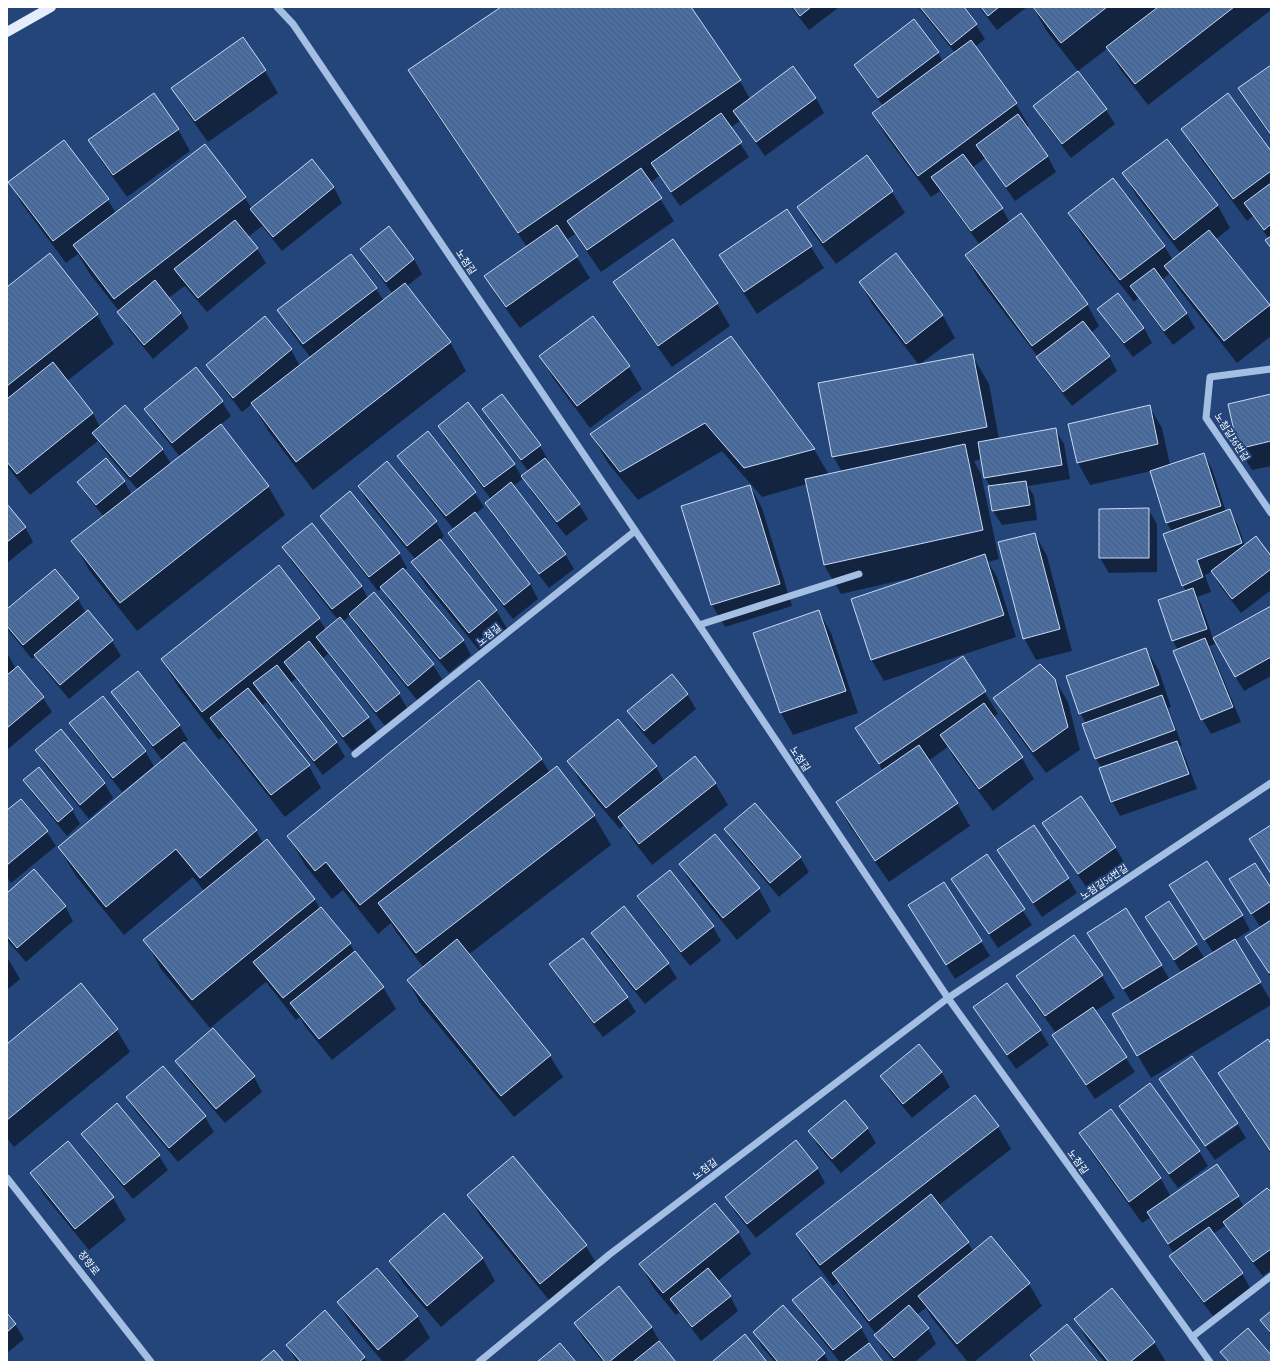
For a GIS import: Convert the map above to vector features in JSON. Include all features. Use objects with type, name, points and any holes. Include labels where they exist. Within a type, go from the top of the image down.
[{"type":"main road","points":[[7,32],[51,7]]},
{"type":"street","name":"노첨길","points":[[277,7],[293,24],[699,625],[948,998],[1210,1362]]},
{"type":"street","name":"노첨길36번길","points":[[1271,368],[1210,377],[1206,418],[1271,513]]},
{"type":"street","name":"노첨길","points":[[355,754],[635,531]]},
{"type":"street","points":[[699,625],[859,574]]},
{"type":"street","name":"노첨길56번길","points":[[948,998],[1271,783]]},
{"type":"street","name":"노첨길","points":[[479,1362],[610,1254],[948,998]]},
{"type":"street","name":"장항로","points":[[7,1178],[151,1362]]},
{"type":"street","points":[[1192,1337],[1271,1276]]},
{"type":"building","points":[[501,7],[691,7],[741,80],[518,233],[408,70]]},
{"type":"building","points":[[793,7],[811,7],[800,16]]},
{"type":"building","points":[[920,7],[964,7],[977,24],[951,45]]},
{"type":"building","points":[[981,7],[999,7],[988,16]]},
{"type":"building","points":[[1033,7],[1107,7],[1061,43]]},
{"type":"building","points":[[1158,7],[1234,7],[1135,84],[1106,47]]},
{"type":"building","points":[[914,19],[939,52],[878,98],[854,65]]},
{"type":"building","points":[[243,37],[266,70],[195,121],[171,88]]},
{"type":"building","points":[[971,40],[1017,103],[918,176],[872,113]]},
{"type":"building","points":[[1271,65],[1271,135],[1238,88]]},
{"type":"building","points":[[793,66],[816,98],[756,142],[733,111]]},
{"type":"building","points":[[1078,71],[1107,109],[1062,144],[1033,106]]},
{"type":"building","points":[[154,93],[179,129],[113,175],[88,140]]},
{"type":"building","points":[[1228,93],[1271,151],[1271,171],[1233,199],[1181,129]]},
{"type":"building","points":[[721,113],[742,142],[671,192],[651,163]]},
{"type":"building","points":[[1018,114],[1048,156],[1006,187],[976,145]]},
{"type":"building","points":[[1167,139],[1218,205],[1174,240],[1122,173]]},
{"type":"building","points":[[64,140],[109,199],[53,241],[8,182]]},
{"type":"building","points":[[205,144],[246,197],[114,299],[73,245]]},
{"type":"building","points":[[963,154],[1003,208],[971,231],[931,177]]},
{"type":"building","points":[[867,155],[893,191],[823,243],[797,207]]},
{"type":"building","points":[[312,159],[334,187],[273,237],[250,209]]},
{"type":"building","points":[[641,168],[662,198],[587,250],[567,221]]},
{"type":"building","points":[[1113,178],[1165,246],[1120,280],[1068,213]]},
{"type":"building","points":[[1271,183],[1271,224],[1264,230],[1244,203]]},
{"type":"building","points":[[787,209],[812,246],[744,292],[719,255]]},
{"type":"building","points":[[1021,213],[1088,304],[1032,346],[965,255]]},
{"type":"building","points":[[235,220],[258,248],[198,298],[174,269]]},
{"type":"building","points":[[557,225],[578,256],[506,307],[484,276]]},
{"type":"building","points":[[389,226],[414,259],[386,282],[360,249]]},
{"type":"building","points":[[1209,230],[1270,305],[1224,341],[1164,266]]},
{"type":"building","points":[[1271,236],[1271,248],[1265,240]]},
{"type":"building","points":[[673,239],[718,303],[658,346],[613,282]]},
{"type":"building","points":[[50,253],[98,314],[7,386],[7,287]]},
{"type":"building","points":[[896,253],[943,315],[906,344],[859,282]]},
{"type":"building","points":[[351,254],[377,288],[303,344],[277,310]]},
{"type":"building","points":[[1154,268],[1187,313],[1164,331],[1130,286]]},
{"type":"building","points":[[155,280],[181,313],[144,345],[117,312]]},
{"type":"building","points":[[405,283],[451,342],[296,462],[251,403]]},
{"type":"building","points":[[1118,293],[1144,328],[1124,343],[1097,309]]},
{"type":"building","points":[[265,316],[292,349],[233,398],[206,365]]},
{"type":"building","points":[[593,316],[630,366],[577,406],[539,356]]},
{"type":"building","points":[[1083,321],[1110,356],[1063,392],[1036,357]]},
{"type":"building","points":[[731,336],[815,449],[744,468],[705,423],[620,472],[590,434]]},
{"type":"building","points":[[973,354],[987,427],[832,457],[818,383]]},
{"type":"building","points":[[53,362],[93,413],[17,474],[7,462],[7,399]]},
{"type":"building","points":[[196,367],[223,401],[172,443],[144,409]]},
{"type":"building","points":[[502,394],[541,445],[521,460],[482,409]]},
{"type":"building","points":[[1271,394],[1271,441],[1238,449],[1228,404]]},
{"type":"building","points":[[468,402],[515,464],[484,487],[438,426]]},
{"type":"building","points":[[125,405],[163,449],[130,477],[92,433]]},
{"type":"building","points":[[1150,405],[1158,444],[1077,463],[1068,424]]},
{"type":"building","points":[[221,424],[269,486],[120,603],[71,541]]},
{"type":"building","points":[[1056,428],[1062,465],[984,478],[978,442]]},
{"type":"building","points":[[428,431],[476,492],[446,516],[397,456]]},
{"type":"building","points":[[965,444],[983,530],[824,565],[805,479]]},
{"type":"building","points":[[1204,453],[1221,506],[1166,523],[1150,471]]},
{"type":"building","points":[[106,458],[125,481],[96,505],[77,482]]},
{"type":"building","points":[[545,458],[580,504],[557,522],[521,476]]},
{"type":"building","points":[[387,461],[437,521],[407,546],[358,486]]},
{"type":"building","points":[[1026,481],[1030,505],[992,511],[988,486]]},
{"type":"building","points":[[511,482],[566,554],[539,574],[485,503]]},
{"type":"building","points":[[750,485],[780,584],[711,605],[681,506]]},
{"type":"building","points":[[350,491],[400,553],[369,577],[320,516]]},
{"type":"building","points":[[7,504],[26,527],[7,542]]},
{"type":"building","points":[[1149,508],[1149,558],[1099,558],[1099,509]]},
{"type":"building","points":[[1230,509],[1242,543],[1197,560],[1203,577],[1182,586],[1163,534]]},
{"type":"building","points":[[475,512],[530,584],[504,605],[448,533]]},
{"type":"building","points":[[312,523],[362,586],[332,609],[282,547]]},
{"type":"building","points":[[1035,533],[1060,629],[1023,639],[998,542]]},
{"type":"building","points":[[1256,536],[1271,556],[1271,569],[1232,599],[1211,571]]},
{"type":"building","points":[[440,539],[497,610],[469,633],[411,562]]},
{"type":"building","points":[[985,554],[1004,615],[871,660],[851,599]]},
{"type":"building","points":[[279,565],[320,618],[202,712],[161,659]]},
{"type":"building","points":[[403,568],[464,640],[440,659],[380,587]]},
{"type":"building","points":[[55,569],[79,598],[23,645],[7,626],[7,609]]},
{"type":"building","points":[[1193,588],[1207,629],[1172,641],[1158,600]]},
{"type":"building","points":[[374,592],[434,664],[408,686],[349,614]]},
{"type":"building","points":[[1271,606],[1271,657],[1235,677],[1213,638]]},
{"type":"building","points":[[88,610],[113,640],[60,685],[34,655]]},
{"type":"building","points":[[819,610],[846,691],[780,713],[753,633]]},
{"type":"building","points":[[340,617],[400,693],[376,712],[316,637]]},
{"type":"building","points":[[1205,638],[1233,707],[1201,720],[1173,651]]},
{"type":"building","points":[[309,641],[369,717],[343,737],[284,662]]},
{"type":"building","points":[[1146,648],[1159,685],[1079,714],[1066,676]]},
{"type":"building","points":[[963,656],[986,691],[879,764],[855,728]]},
{"type":"building","points":[[1040,664],[1055,679],[1068,727],[1033,752],[993,698]]},
{"type":"building","points":[[277,665],[337,742],[314,761],[253,683]]},
{"type":"building","points":[[18,666],[44,697],[7,728],[7,675]]},
{"type":"building","points":[[138,671],[180,725],[153,746],[111,692]]},
{"type":"building","points":[[672,674],[688,694],[644,731],[627,711]]},
{"type":"building","points":[[479,680],[542,759],[360,905],[326,862],[315,871],[287,836]]},
{"type":"building","points":[[248,688],[310,765],[271,795],[210,718]]},
{"type":"building","points":[[1162,695],[1175,730],[1095,759],[1082,724]]},
{"type":"building","points":[[103,696],[146,751],[113,778],[69,723]]},
{"type":"building","points":[[984,703],[1023,757],[979,789],[940,735]]},
{"type":"building","points":[[618,719],[657,766],[606,808],[567,761]]},
{"type":"building","points":[[61,729],[105,783],[80,805],[35,750]]},
{"type":"building","points":[[1177,741],[1189,774],[1111,802],[1099,768]]},
{"type":"building","points":[[184,742],[257,830],[200,878],[176,849],[106,907],[58,847]]},
{"type":"building","points":[[919,745],[958,803],[875,861],[836,802]]},
{"type":"building","points":[[695,756],[716,783],[639,844],[618,817]]},
{"type":"building","points":[[557,766],[595,815],[416,953],[378,903]]},
{"type":"building","points":[[39,767],[73,809],[58,822],[23,780]]},
{"type":"building","points":[[1081,796],[1116,847],[1078,874],[1042,823]]},
{"type":"building","points":[[21,799],[48,831],[7,865],[7,810]]},
{"type":"building","points":[[755,803],[801,857],[770,883],[724,829]]},
{"type":"building","points":[[1034,825],[1069,878],[1033,903],[997,850]]},
{"type":"building","points":[[1271,825],[1271,874],[1249,839]]},
{"type":"building","points":[[715,834],[760,888],[723,918],[679,864]]},
{"type":"building","points":[[267,839],[315,899],[192,1000],[143,940]]},
{"type":"building","points":[[987,854],[1025,909],[989,934],[951,879]]},
{"type":"building","points":[[1207,861],[1243,915],[1204,940],[1169,885]]},
{"type":"building","points":[[1255,863],[1271,888],[1271,901],[1251,914],[1229,879]]},
{"type":"building","points":[[34,869],[66,906],[17,948],[7,936],[7,893]]},
{"type":"building","points":[[670,870],[714,926],[681,952],[637,896]]},
{"type":"building","points":[[944,882],[982,941],[946,965],[908,905]]},
{"type":"building","points":[[1169,901],[1197,944],[1174,960],[1145,917]]},
{"type":"building","points":[[624,906],[669,963],[636,990],[591,933]]},
{"type":"building","points":[[321,907],[351,943],[283,998],[253,962]]},
{"type":"building","points":[[1126,908],[1162,965],[1123,989],[1087,933]]},
{"type":"building","points":[[1271,920],[1271,972],[1269,973],[1245,937]]},
{"type":"building","points":[[1074,935],[1103,975],[1045,1016],[1016,976]]},
{"type":"building","points":[[583,938],[628,997],[594,1023],[549,964]]},
{"type":"building","points":[[457,939],[551,1055],[501,1096],[407,980]]},
{"type":"building","points":[[1235,939],[1261,982],[1137,1056],[1112,1014]]},
{"type":"building","points":[[355,951],[384,987],[319,1039],[290,1003]]},
{"type":"building","points":[[81,983],[118,1029],[7,1120],[7,1044]]},
{"type":"building","points":[[1007,983],[1041,1030],[1007,1055],[973,1007]]},
{"type":"building","points":[[1093,1007],[1127,1057],[1086,1085],[1052,1035]]},
{"type":"building","points":[[213,1028],[255,1076],[216,1109],[175,1061]]},
{"type":"building","points":[[1268,1039],[1271,1044],[1271,1152],[1218,1073]]},
{"type":"building","points":[[919,1044],[942,1072],[903,1104],[880,1076]]},
{"type":"building","points":[[1192,1056],[1238,1123],[1205,1146],[1159,1079]]},
{"type":"building","points":[[163,1066],[206,1116],[169,1148],[126,1097]]},
{"type":"building","points":[[1150,1083],[1200,1151],[1169,1174],[1119,1106]]},
{"type":"building","points":[[975,1095],[999,1126],[820,1265],[796,1234]]},
{"type":"building","points":[[845,1100],[868,1128],[832,1159],[808,1131]]},
{"type":"building","points":[[117,1103],[160,1155],[124,1185],[81,1134]]},
{"type":"building","points":[[1111,1109],[1161,1178],[1129,1202],[1079,1133]]},
{"type":"building","points":[[796,1140],[818,1168],[747,1224],[725,1197]]},
{"type":"building","points":[[68,1141],[114,1197],[75,1229],[30,1173]]},
{"type":"building","points":[[513,1156],[587,1245],[540,1284],[467,1195]]},
{"type":"building","points":[[1217,1164],[1239,1196],[1168,1244],[1147,1212]]},
{"type":"building","points":[[1267,1188],[1271,1192],[1271,1249],[1253,1262],[1223,1222]]},
{"type":"building","points":[[931,1194],[969,1242],[869,1321],[832,1273]]},
{"type":"building","points":[[715,1203],[739,1232],[663,1293],[639,1264]]},
{"type":"building","points":[[444,1213],[483,1258],[427,1306],[389,1261]]},
{"type":"building","points":[[1209,1227],[1243,1273],[1204,1302],[1169,1256]]},
{"type":"building","points":[[991,1236],[1030,1283],[957,1344],[918,1296]]},
{"type":"building","points":[[377,1268],[418,1316],[378,1350],[337,1302]]},
{"type":"building","points":[[708,1268],[731,1296],[692,1327],[670,1299]]},
{"type":"building","points":[[821,1277],[862,1327],[833,1350],[792,1300]]},
{"type":"building","points":[[619,1286],[652,1327],[609,1362],[605,1362],[574,1323]]},
{"type":"building","points":[[1112,1288],[1155,1342],[1130,1362],[1109,1362],[1074,1319]]},
{"type":"building","points":[[783,1305],[825,1353],[815,1362],[778,1362],[753,1332]]},
{"type":"building","points":[[909,1305],[929,1328],[894,1358],[874,1335]]},
{"type":"building","points":[[325,1310],[365,1357],[359,1362],[301,1362],[286,1345]]},
{"type":"building","points":[[1271,1311],[1271,1333],[1260,1320]]},
{"type":"building","points":[[7,1313],[16,1324],[7,1332]]},
{"type":"building","points":[[1067,1324],[1098,1362],[1035,1362],[1030,1355]]},
{"type":"building","points":[[1248,1328],[1271,1355],[1271,1362],[1229,1362],[1220,1352]]},
{"type":"building","points":[[745,1334],[767,1362],[713,1361]]},
{"type":"building","points":[[659,1341],[676,1362],[633,1362]]},
{"type":"building","points":[[560,1343],[576,1362],[537,1362]]},
{"type":"building","points":[[869,1343],[883,1362],[844,1362]]},
{"type":"building","points":[[274,1350],[284,1362],[260,1362]]}]
